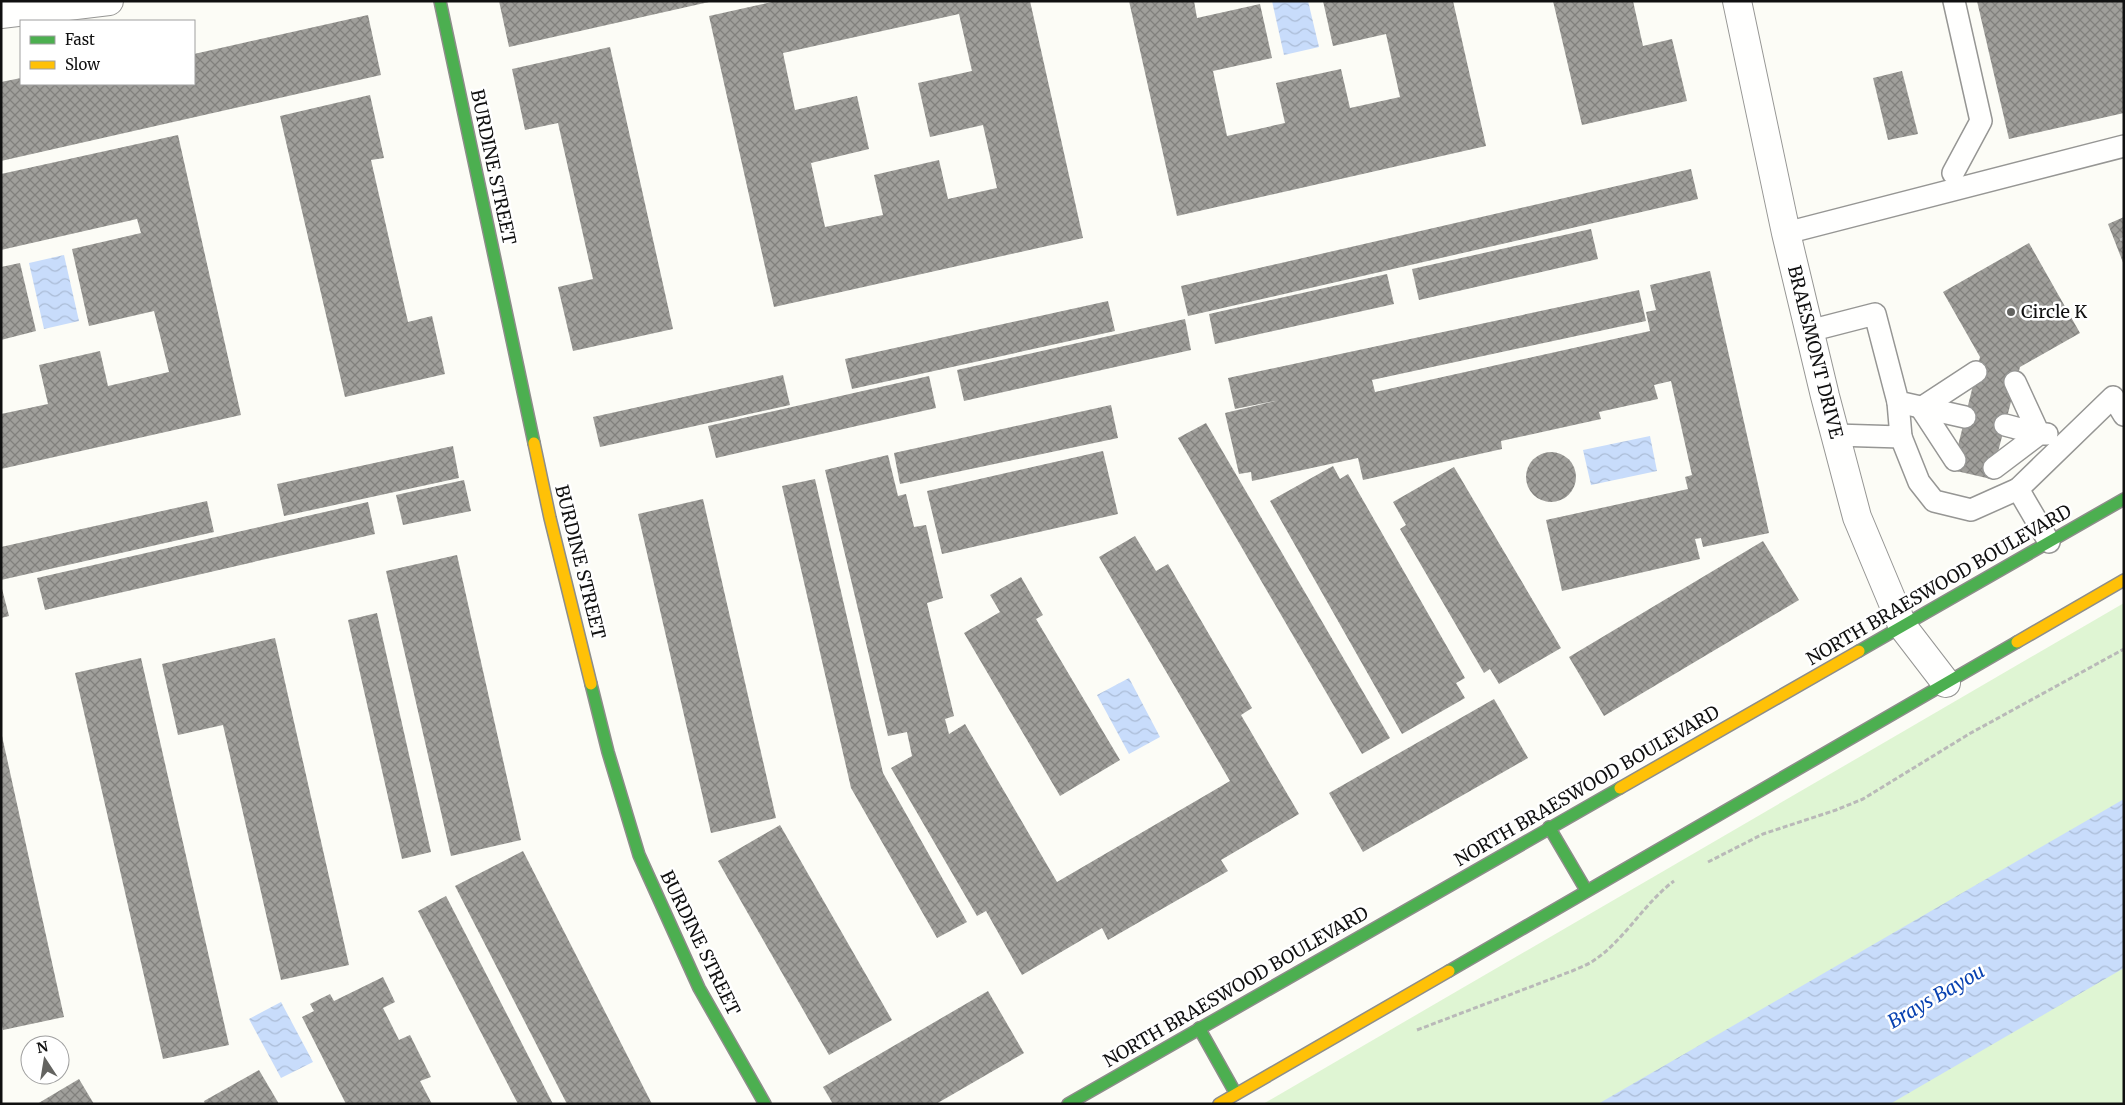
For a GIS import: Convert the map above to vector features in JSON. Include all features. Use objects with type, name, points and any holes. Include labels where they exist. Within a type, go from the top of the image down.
[{"type":"main road","name":"BURDINE STREET","points":[[440,1],[550,518],[608,752],[639,856],[699,988],[765,1104]]},
{"type":"main road","name":"NORTH BRAESWOOD BOULEVARD","points":[[1068,1104],[1548,827],[1903,627],[2124,499]]},
{"type":"main road","points":[[1219,1104],[2124,580]]},
{"type":"main road","points":[[1548,827],[1586,890]]},
{"type":"main road","points":[[1199,1028],[1236,1094]]},
{"type":"street","points":[[1,14],[109,1]]},
{"type":"street","name":"BRAESMONT DRIVE","points":[[1737,1],[1786,233],[1857,517],[1903,627],[1946,683]]},
{"type":"lane","points":[[1953,172],[1981,121],[1954,1]]},
{"type":"lane","points":[[1786,233],[2124,146]]},
{"type":"lane","points":[[1809,331],[1875,314],[1898,402],[1901,437],[1919,482],[1934,501],[1971,510],[2018,489],[2113,397],[2124,415]]},
{"type":"lane","points":[[1921,408],[1976,372]]},
{"type":"lane","points":[[2015,382],[2038,434]]},
{"type":"lane","points":[[1898,402],[1965,417]]},
{"type":"lane","points":[[1921,408],[1955,460]]},
{"type":"lane","points":[[2005,426],[2038,434],[2072,435]]},
{"type":"lane","points":[[1994,468],[2038,434]]},
{"type":"lane","points":[[1835,435],[1901,437]]},
{"type":"lane","points":[[2018,489],[2049,542]]},
{"type":"path","points":[[1701,865],[1763,834],[1836,810],[1863,798],[1969,734],[2124,649]]},
{"type":"path","points":[[1410,1033],[1572,971],[1592,961],[1610,946],[1661,890],[1676,879]]},
{"type":"green space","points":[[2124,603],[2124,1104],[1263,1104]]},
{"type":"water","points":[[1272,1],[1308,1],[1319,47],[1284,55]]},
{"type":"water","points":[[64,255],[79,321],[44,329],[29,263]]},
{"type":"water","points":[[1650,436],[1657,471],[1591,485],[1583,450]]},
{"type":"water","points":[[1129,678],[1160,737],[1129,754],[1097,695]]},
{"type":"water","name":"Brays Bayou","points":[[2124,799],[2124,968],[1890,1104],[1598,1104]]},
{"type":"water","points":[[281,1002],[313,1062],[281,1078],[249,1019]]},
{"type":"building","points":[[499,1],[709,1],[709,2],[509,47]]},
{"type":"building","points":[[776,1],[1030,1],[1083,238],[774,307],[709,16]],"holes":[[[959,14],[972,71],[918,83],[930,137],[983,125],[997,188],[948,199],[939,160],[874,175],[883,215],[825,227],[811,163],[869,149],[857,96],[795,110],[783,53]]]},
{"type":"building","points":[[1129,1],[1194,1],[1197,18],[1260,4],[1272,58],[1213,71],[1227,136],[1285,123],[1276,83],[1341,69],[1350,108],[1400,97],[1386,34],[1333,46],[1323,1],[1453,1],[1486,146],[1177,216]]},
{"type":"building","points":[[1553,1],[1633,1],[1643,46],[1672,39],[1687,101],[1582,125]]},
{"type":"building","points":[[1977,1],[2124,1],[2124,113],[2009,139]]},
{"type":"building","points":[[368,15],[381,75],[1,161],[1,82],[20,78],[20,85],[195,85],[195,54]]},
{"type":"building","points":[[610,47],[673,329],[573,351],[558,287],[593,279],[558,123],[525,130],[512,69]]},
{"type":"building","points":[[1902,71],[1918,134],[1888,140],[1873,78]]},
{"type":"building","points":[[370,95],[384,158],[371,160],[408,322],[432,316],[445,374],[345,397],[280,116]]},
{"type":"building","points":[[178,135],[241,415],[1,469],[1,414],[48,404],[39,365],[100,351],[108,386],[169,372],[154,311],[89,326],[72,249],[141,233],[137,219],[1,250],[1,174]]},
{"type":"building","points":[[1691,169],[1698,199],[1188,316],[1181,286]]},
{"type":"building","points":[[2124,217],[2124,265],[2108,224]]},
{"type":"building","points":[[1591,229],[1598,259],[1419,300],[1412,269]]},
{"type":"building","name":"Circle K","points":[[2029,243],[2080,333],[2020,367],[1991,479],[1952,470],[1980,357],[1943,292]]},
{"type":"building","points":[[20,263],[36,331],[1,340],[1,267]]},
{"type":"building","points":[[1710,271],[1769,533],[1703,547],[1701,538],[1695,539],[1700,559],[1562,591],[1546,520],[1688,489],[1685,477],[1692,475],[1671,381],[1654,385],[1658,399],[1599,412],[1601,419],[1501,441],[1502,449],[1363,480],[1358,458],[1252,481],[1251,472],[1239,474],[1225,413],[1275,401],[1235,409],[1228,378],[1639,290],[1646,321],[1372,380],[1375,392],[1650,331],[1646,312],[1656,310],[1650,285]]},
{"type":"building","points":[[1387,274],[1394,304],[1215,344],[1209,314]]},
{"type":"building","points":[[1108,301],[1115,331],[852,389],[845,359]]},
{"type":"building","points":[[1185,319],[1191,350],[964,401],[957,370]]},
{"type":"building","points":[[783,375],[790,405],[600,447],[593,417]]},
{"type":"building","points":[[929,376],[936,408],[716,458],[708,426]]},
{"type":"building","points":[[1111,405],[1118,438],[900,484],[894,453]]},
{"type":"building","points":[[1206,423],[1390,738],[1362,754],[1178,438]]},
{"type":"building","points":[[453,446],[459,478],[284,516],[277,484]]},
{"type":"building","points":[[1103,451],[1118,514],[942,554],[927,491]]},
{"type":"building","points":[[1546,452],[1556,452],[1569,459],[1576,472],[1576,482],[1569,495],[1556,502],[1546,502],[1537,498],[1530,491],[1526,482],[1526,472],[1530,463],[1537,456]]},
{"type":"building","points":[[888,455],[898,496],[906,494],[914,527],[926,525],[943,598],[927,603],[954,716],[945,719],[949,734],[965,724],[1057,882],[1230,781],[1099,557],[1135,536],[1156,571],[1168,564],[1252,708],[1241,715],[1299,814],[1221,860],[1228,871],[1108,940],[1102,928],[1022,975],[986,911],[977,916],[891,768],[912,756],[907,732],[888,736],[825,470]]},
{"type":"building","points":[[1333,466],[1340,479],[1348,474],[1465,678],[1456,683],[1465,698],[1402,734],[1270,501]]},
{"type":"building","points":[[1454,467],[1561,648],[1499,684],[1490,669],[1484,673],[1400,529],[1406,525],[1393,502]]},
{"type":"building","points":[[815,479],[883,773],[967,922],[937,938],[851,788],[782,486]]},
{"type":"building","points":[[464,480],[471,511],[403,525],[396,495]]},
{"type":"building","points":[[703,499],[776,818],[711,833],[638,514]]},
{"type":"building","points":[[207,501],[214,532],[1,580],[1,547]]},
{"type":"building","points":[[368,502],[375,534],[45,610],[37,578]]},
{"type":"building","points":[[1763,541],[1799,600],[1604,716],[1569,657]]},
{"type":"building","points":[[457,555],[521,840],[451,856],[386,571]]},
{"type":"building","points":[[1021,577],[1043,615],[1036,619],[1120,760],[1060,796],[964,633],[1000,612],[990,595]]},
{"type":"building","points":[[1,585],[9,616],[1,618]]},
{"type":"building","points":[[377,613],[431,852],[402,859],[348,620]]},
{"type":"building","points":[[275,638],[349,965],[281,980],[223,725],[178,735],[162,664]]},
{"type":"building","points":[[141,658],[229,1045],[163,1059],[75,673]]},
{"type":"building","points":[[1494,699],[1528,758],[1363,852],[1329,793]]},
{"type":"building","points":[[2,736],[64,1017],[3,1030],[1,1021]]},
{"type":"building","points":[[780,825],[892,1020],[829,1055],[718,861]]},
{"type":"building","points":[[523,851],[652,1104],[567,1104],[455,886]]},
{"type":"building","points":[[446,896],[553,1104],[518,1104],[418,911]]},
{"type":"building","points":[[383,977],[395,1002],[383,1008],[399,1040],[410,1035],[431,1077],[420,1081],[432,1104],[346,1104],[302,1017],[314,1011],[310,1004],[330,994],[334,1001]]},
{"type":"building","points":[[988,991],[1024,1053],[936,1104],[833,1104],[823,1087]]},
{"type":"building","points":[[259,1070],[279,1104],[205,1104],[204,1101]]},
{"type":"building","points":[[79,1079],[94,1104],[37,1104],[70,1085]]},
{"type":"traffic: fast","points":[[440,1],[534,443]]},
{"type":"traffic: fast","points":[[1859,651],[2124,499]]},
{"type":"traffic: fast","points":[[1449,971],[2017,642]]},
{"type":"traffic: fast","points":[[591,684],[608,752],[639,855],[699,988],[765,1104]]},
{"type":"traffic: fast","points":[[1068,1104],[1620,788]]},
{"type":"traffic: fast","points":[[1549,827],[1586,890]]},
{"type":"traffic: fast","points":[[1199,1028],[1236,1094]]},
{"type":"traffic: slow","points":[[534,443],[550,518],[591,684]]},
{"type":"traffic: slow","points":[[2017,642],[2124,580]]},
{"type":"traffic: slow","points":[[1620,788],[1859,651]]},
{"type":"traffic: slow","points":[[1219,1104],[1449,971]]},
{"type":"place","name":"Circle K","points":[[2011,312]]}]
